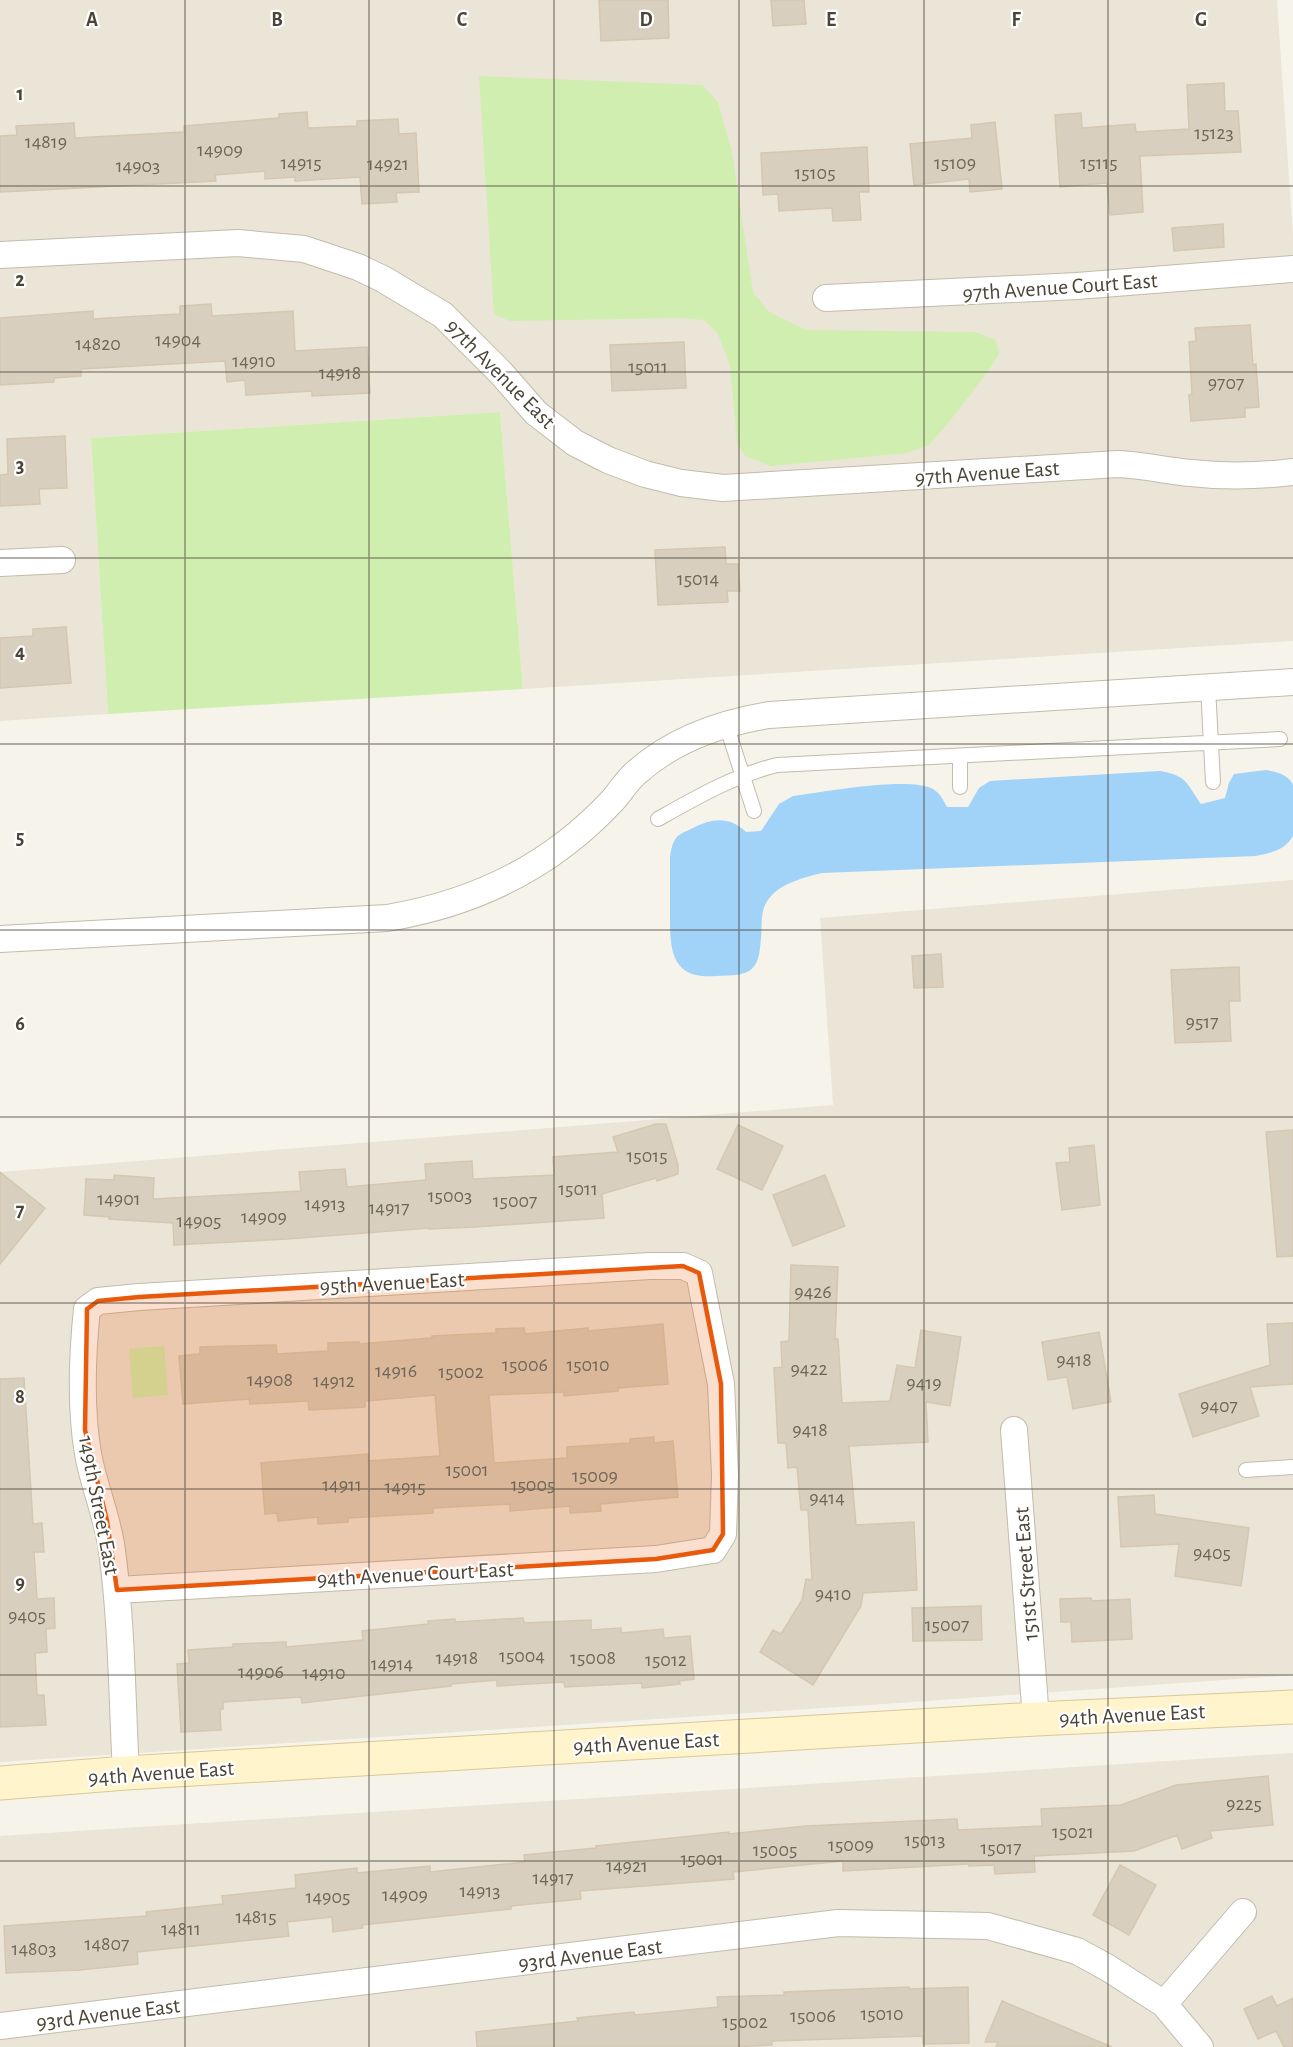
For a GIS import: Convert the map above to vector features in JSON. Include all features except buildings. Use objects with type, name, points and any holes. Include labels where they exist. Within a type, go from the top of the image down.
[{"type":"main road","name":"94th Avenue East","points":[[0,1783],[126,1773],[1036,1719],[1293,1707]]},
{"type":"street","name":"97th Avenue East","points":[[0,255],[238,243],[304,249],[358,267],[415,296],[443,315],[501,373],[536,413],[575,443],[608,460],[645,474],[681,483],[723,488],[1118,464],[1226,476],[1261,476],[1293,472]]},
{"type":"street","name":"97th Avenue Court East","points":[[826,298],[1077,286],[1293,269]]},
{"type":"street","points":[[0,564],[62,560]]},
{"type":"street","points":[[0,939],[387,918],[453,903],[494,887],[542,861],[592,821],[635,773],[680,743],[726,724],[769,715],[1293,682]]},
{"type":"street","name":"95th Avenue East","points":[[87,1309],[98,1301],[140,1297],[650,1266],[683,1266],[699,1273],[721,1384],[725,1475],[723,1534],[713,1550]]},
{"type":"street","name":"149th Street East","points":[[87,1309],[82,1355],[85,1430],[88,1456],[107,1521],[117,1590],[126,1773]]},
{"type":"street","name":"151st Street East","points":[[1014,1430],[1036,1719]]},
{"type":"street","name":"94th Avenue Court East","points":[[117,1590],[656,1559],[713,1550]]},
{"type":"street","points":[[1164,2004],[1243,1912]]},
{"type":"street","name":"93rd Avenue East","points":[[0,2026],[838,1923],[988,1926],[1077,1951],[1164,2004],[1200,2047]]},
{"type":"lane","points":[[1208,687],[1213,782]]},
{"type":"lane","points":[[726,724],[754,811]]},
{"type":"lane","points":[[658,819],[719,784],[777,765],[1280,739]]},
{"type":"lane","points":[[960,756],[960,787]]},
{"type":"lane","points":[[1246,1470],[1293,1467]]},
{"type":"highlighted area","points":[[683,1266],[699,1273],[721,1384],[723,1534],[713,1550],[656,1559],[117,1590],[107,1521],[85,1430],[87,1309],[98,1301],[139,1297]]},
{"type":"shaded area","points":[[0,0],[1277,0],[1293,237],[1293,641],[523,689],[500,412],[91,438],[108,714],[0,721]]},
{"type":"shaded area","points":[[1293,880],[1293,1675],[0,1762],[0,1172],[833,1105],[820,918]]},
{"type":"shaded area","points":[[1293,1753],[1293,2047],[0,2047],[0,1836]]},
{"type":"green space","points":[[479,76],[702,85],[718,102],[732,152],[753,292],[769,312],[806,330],[975,332],[996,340],[999,354],[987,373],[929,445],[907,453],[770,466],[745,456],[737,442],[730,365],[717,332],[704,320],[678,318],[510,321],[494,314]]},
{"type":"green space","points":[[500,412],[523,689],[108,714],[91,438]]},
{"type":"green space","points":[[164,1346],[168,1395],[133,1398],[129,1349]]},
{"type":"water","points":[[1266,770],[1285,776],[1293,785],[1293,836],[1286,845],[1272,852],[1256,856],[822,873],[787,884],[766,902],[762,917],[758,959],[752,969],[747,972],[717,976],[690,973],[681,967],[672,950],[670,857],[673,845],[682,833],[707,822],[727,821],[746,832],[761,831],[779,804],[793,796],[865,786],[921,785],[933,789],[947,807],[968,807],[979,788],[990,781],[1160,771],[1181,778],[1201,804],[1225,798],[1234,774]]}]
